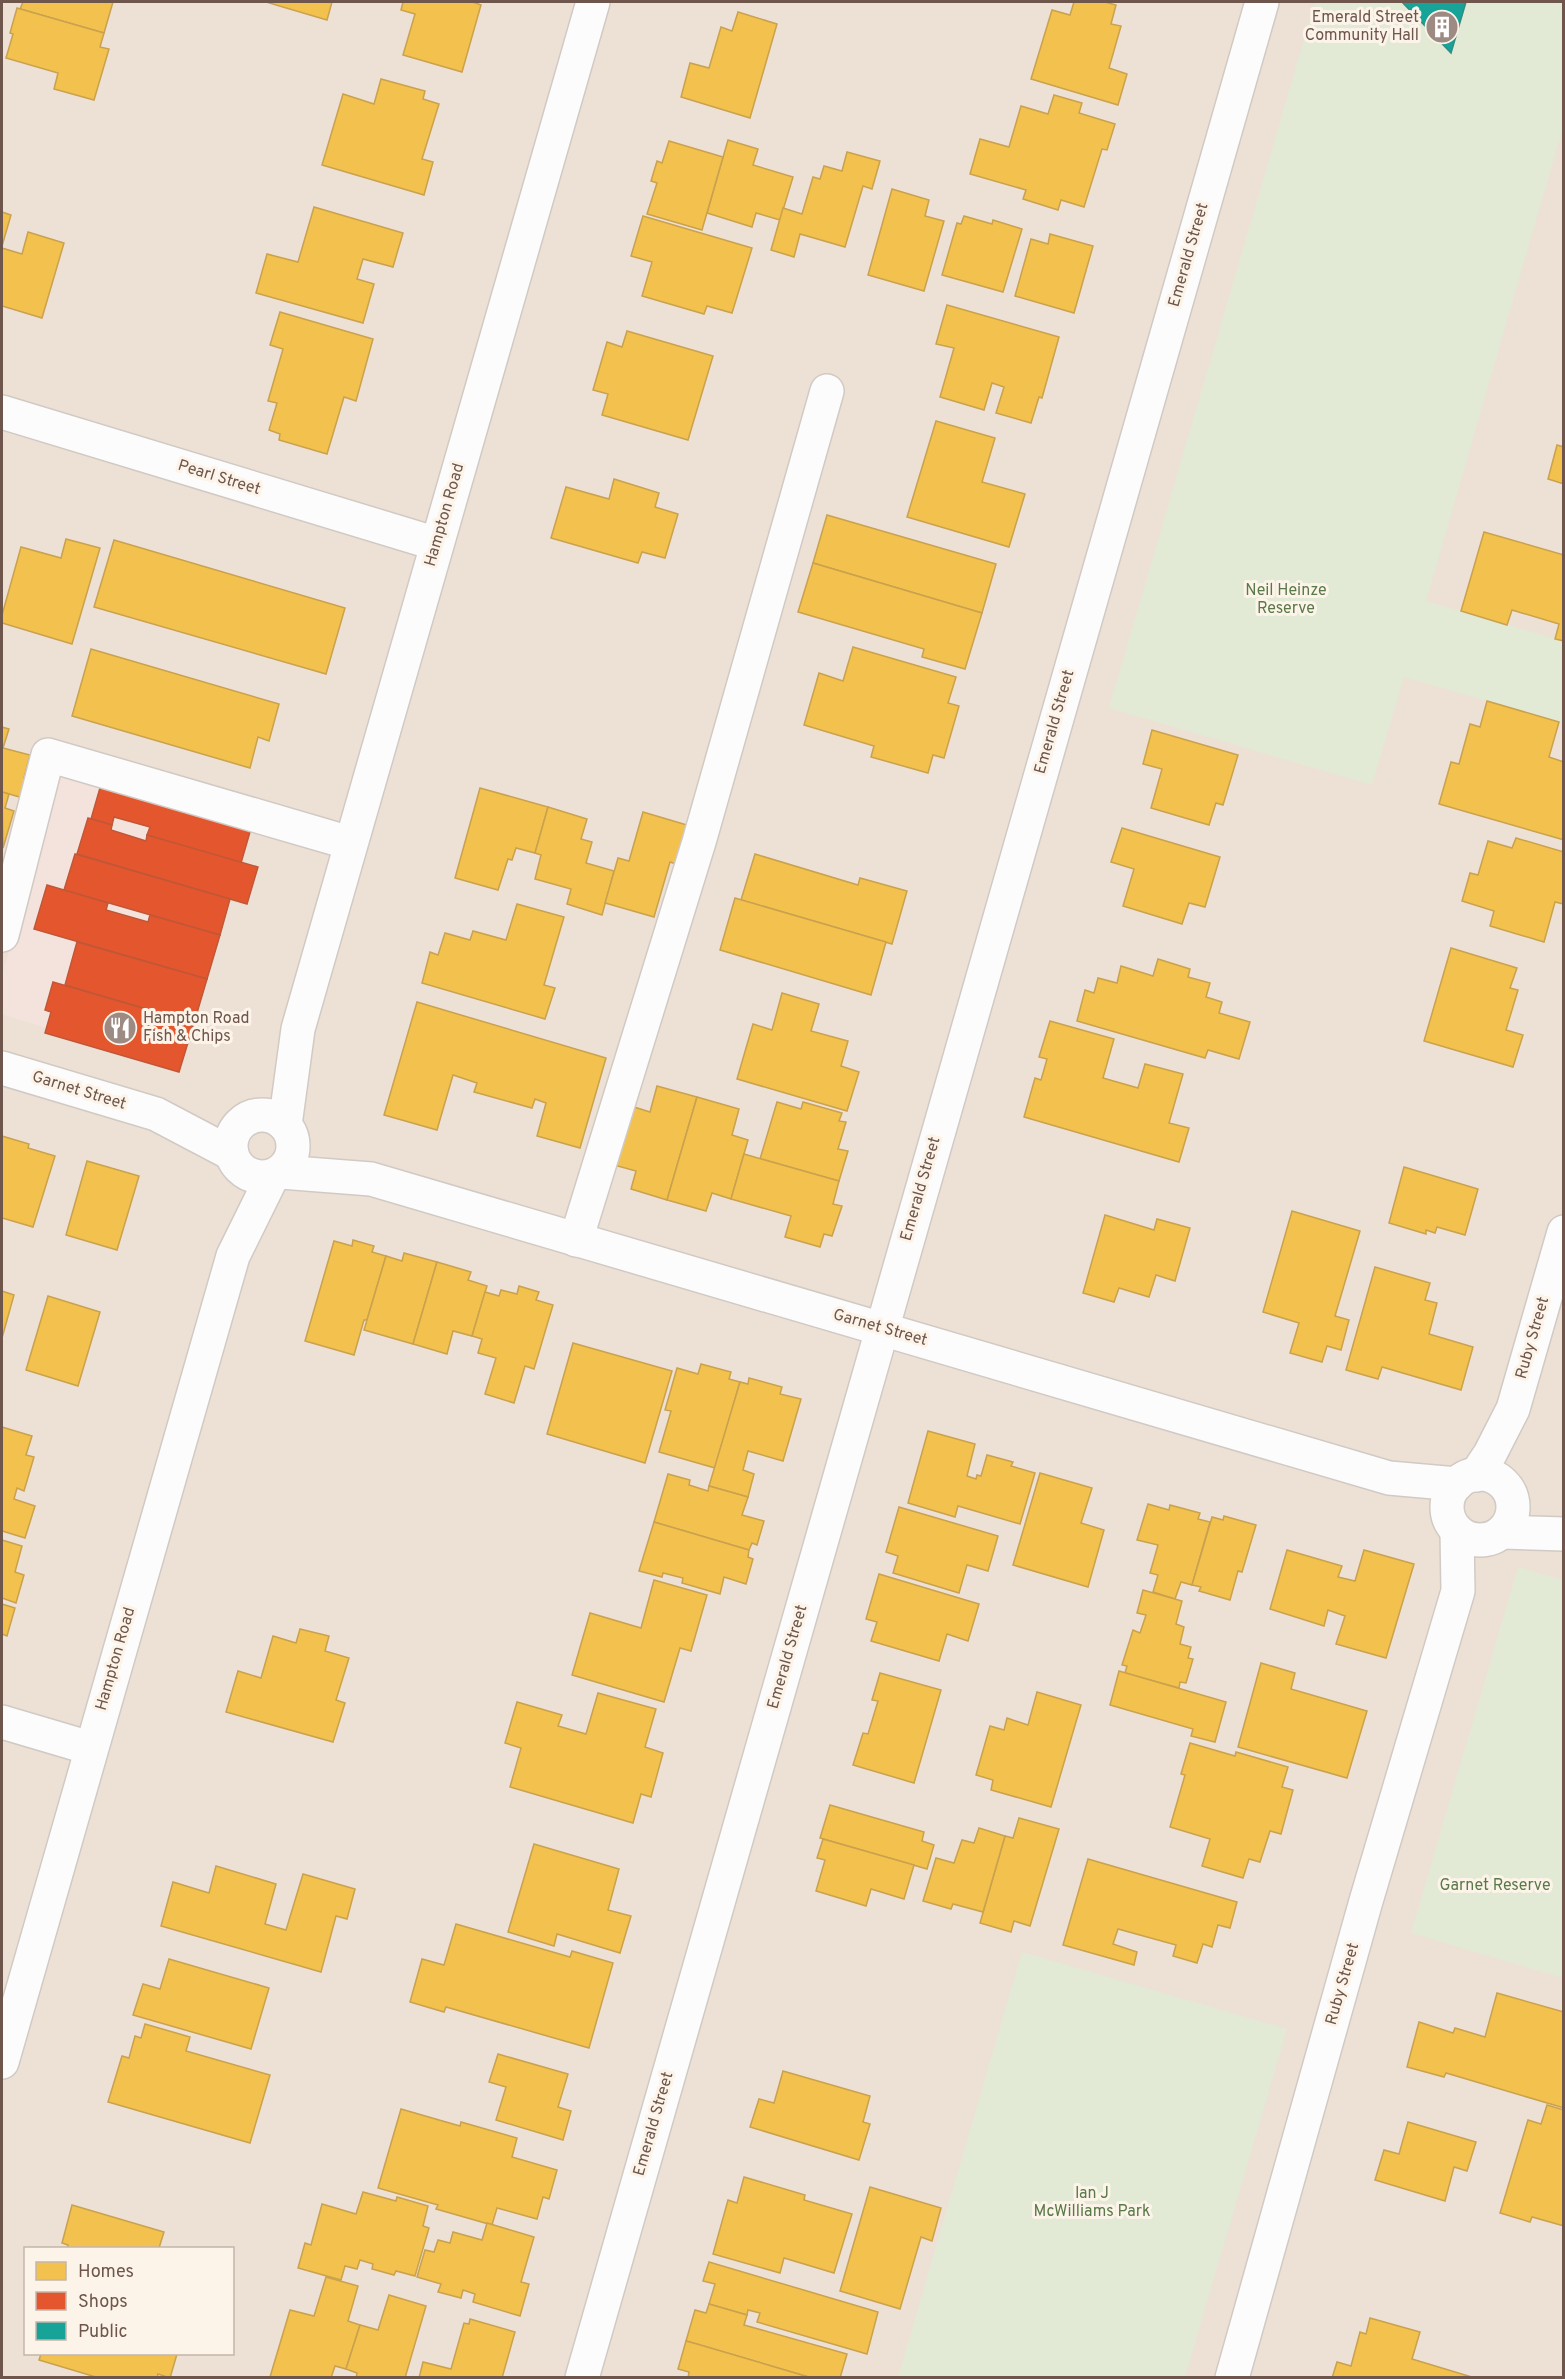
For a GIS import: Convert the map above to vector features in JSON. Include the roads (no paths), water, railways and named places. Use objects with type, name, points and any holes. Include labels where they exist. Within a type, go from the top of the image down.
[{"type":"street","name":"Hampton Road","points":[[289,1131],[298,1029],[593,2]]},
{"type":"street","name":"Emerald Street","points":[[582,2378],[1262,2]]},
{"type":"street","points":[[576,1240],[699,842],[826,391]]},
{"type":"street","name":"Pearl Street","points":[[2,412],[437,544]]},
{"type":"street","points":[[2,935],[48,754],[350,843]]},
{"type":"street","name":"Hampton Road","points":[[248,1119],[298,1029]]},
{"type":"street","name":"Garnet Street","points":[[2,1068],[156,1114],[256,1168],[371,1179],[1389,1478],[1471,1512],[1563,1534]]},
{"type":"street","name":"Garnet Street","points":[[156,1114],[248,1119]]},
{"type":"street","points":[[271,1116],[289,1131],[292,1156],[256,1168],[231,1141],[236,1129],[248,1119],[271,1116]]},
{"type":"street","name":"Garnet Street","points":[[289,1131],[371,1179]]},
{"type":"street","name":"Hampton Road","points":[[2,2062],[90,1748],[233,1256],[256,1168]]},
{"type":"street","name":"Ruby Street","points":[[1232,2378],[1366,1901],[1458,1592],[1475,1565],[1471,1512],[1490,1454],[1513,1409],[1563,1232]]},
{"type":"street","name":"Ruby Street","points":[[1471,1512],[1512,1518],[1510,1495],[1513,1409]]},
{"type":"street","points":[[1471,1512],[1485,1474],[1494,1477],[1510,1495],[1563,1525]]},
{"type":"street","points":[[2,1722],[90,1748]]},
{"type":"place","name":"Emerald Street Community Hall","points":[[1442,27]]},
{"type":"place","name":"Hampton Road Fish & Chips","points":[[120,1028]]},
{"type":"park label","name":"Neil Heinze Reserve","points":[[1286,600]]},
{"type":"park label","name":"Garnet Reserve","points":[[1495,1886]]},
{"type":"park label","name":"Ian J McWilliams Park","points":[[1092,2203]]}]
